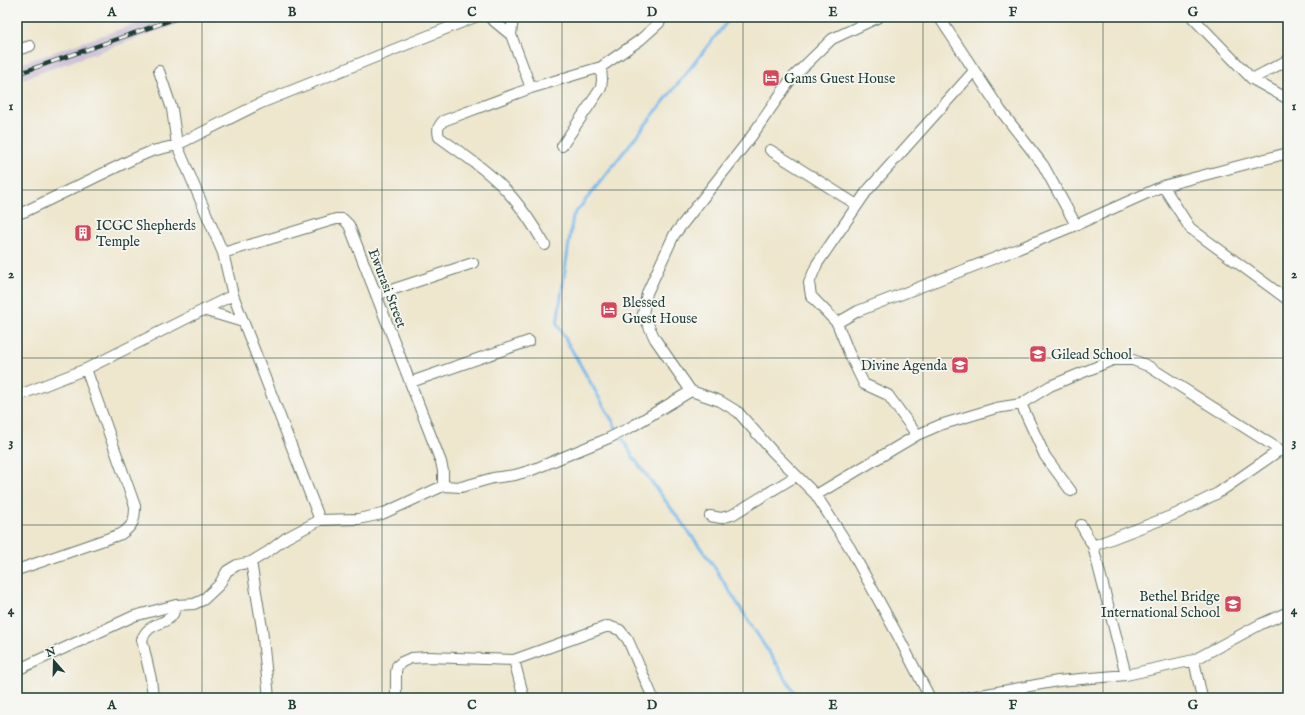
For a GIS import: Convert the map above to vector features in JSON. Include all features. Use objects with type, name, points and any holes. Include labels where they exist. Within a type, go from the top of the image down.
[{"type":"street","points":[[17,214],[132,159],[177,145],[261,104],[475,17]]},
{"type":"street","points":[[489,17],[511,35]]},
{"type":"street","points":[[513,17],[511,35],[531,88]]},
{"type":"street","points":[[545,245],[525,213],[511,196],[475,163],[439,137],[438,127],[443,121],[531,88],[601,67],[640,40],[659,23],[663,17]]},
{"type":"street","points":[[879,17],[832,39],[791,80],[751,137],[674,235],[647,293],[643,314],[655,339],[691,391],[720,402],[738,412],[773,452],[816,495],[850,548],[930,698]]},
{"type":"street","points":[[939,17],[1001,111],[1043,165],[1076,225]]},
{"type":"street","points":[[1192,17],[1252,79],[1288,99]]},
{"type":"street","points":[[17,50],[30,46]]},
{"type":"street","points":[[1252,79],[1288,60]]},
{"type":"street","points":[[562,146],[601,88],[601,67]]},
{"type":"street","points":[[159,71],[172,109],[177,145],[223,253],[233,295],[320,520]]},
{"type":"street","points":[[916,435],[888,395],[864,384],[837,323],[810,296],[809,283],[817,264],[857,205],[974,71]]},
{"type":"street","points":[[770,150],[857,205]]},
{"type":"street","points":[[837,323],[858,311],[1011,252],[1163,186],[1288,153]]},
{"type":"street","points":[[1163,186],[1190,228],[1288,300]]},
{"type":"street","name":"Ewurasi Street","points":[[223,253],[336,220],[343,219],[349,224],[441,462],[443,471],[443,486]]},
{"type":"street","points":[[376,295],[473,263]]},
{"type":"street","points":[[17,396],[86,369],[233,295]]},
{"type":"street","points":[[203,310],[243,322]]},
{"type":"street","points":[[411,382],[529,341]]},
{"type":"street","points":[[816,495],[916,435],[940,425],[996,408],[1021,404],[1050,386],[1113,360],[1133,360],[1148,366],[1284,452],[1218,492],[1176,514],[1093,546]]},
{"type":"street","points":[[17,570],[121,534],[131,528],[135,516],[135,506],[86,369]]},
{"type":"street","points":[[17,670],[134,616],[176,605],[194,604],[203,600],[219,585],[227,571],[237,565],[251,562],[286,538],[320,520],[358,519],[382,514],[443,486],[461,487],[493,478],[515,475],[538,468],[609,438],[691,391]]},
{"type":"street","points":[[1021,404],[1045,456],[1070,491]]},
{"type":"street","points":[[710,516],[721,518],[732,515],[796,476]]},
{"type":"street","points":[[1081,525],[1093,546],[1126,675]]},
{"type":"street","points":[[251,562],[262,628],[269,698]]},
{"type":"street","points":[[153,698],[151,679],[142,640],[144,633],[149,628],[173,615],[176,605]]},
{"type":"street","points":[[964,698],[1058,681],[1126,675],[1194,660],[1261,624],[1288,612]]},
{"type":"street","points":[[396,698],[397,666],[411,658],[428,657],[514,660],[608,626],[620,630],[628,640],[653,698]]},
{"type":"street","points":[[514,660],[524,698]]},
{"type":"street","points":[[1194,660],[1202,698]]},
{"type":"shaded area","points":[[155,17],[197,17],[17,81],[17,65]]},
{"type":"waterway","points":[[726,23],[573,216],[557,324],[633,457],[711,562],[798,698]]},
{"type":"railway","points":[[17,74],[180,17]]},
{"type":"place","name":"Gams Guest House","points":[[771,78]]},
{"type":"place","name":"ICGC Shepherds Temple","points":[[83,233]]},
{"type":"place","name":"Blessed Guest House","points":[[609,310]]},
{"type":"place","name":"Gilead School","points":[[1038,354]]},
{"type":"place","name":"Divine Agenda","points":[[960,365]]},
{"type":"place","name":"Bethel Bridge International School","points":[[1233,604]]}]
